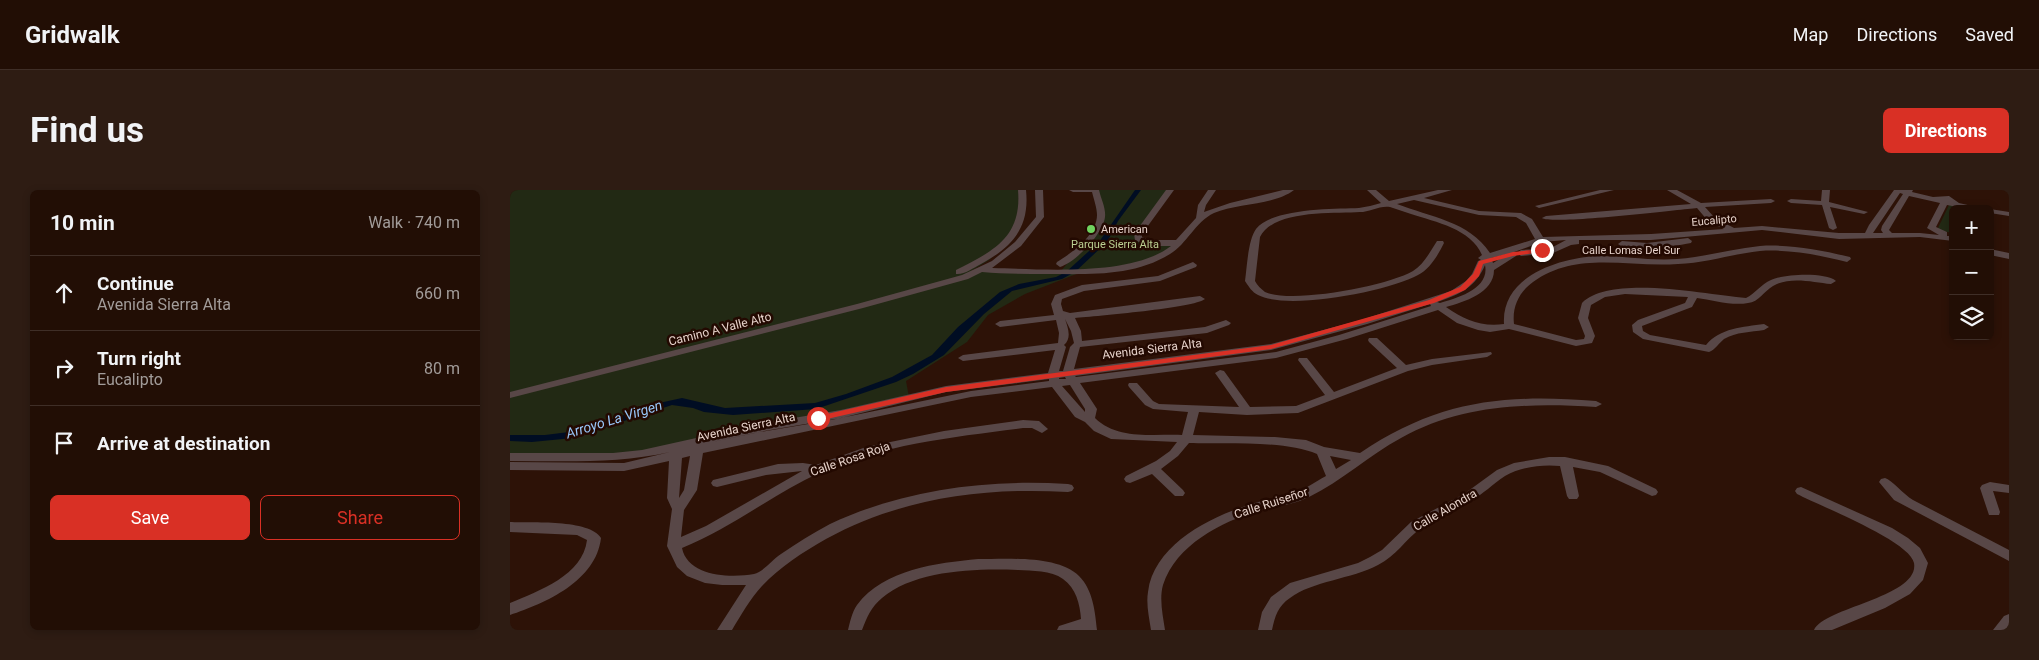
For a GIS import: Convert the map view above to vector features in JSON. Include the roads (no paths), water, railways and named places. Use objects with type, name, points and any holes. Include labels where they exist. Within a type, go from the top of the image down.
[{"type":"street","points":[[936,284],[940,280],[989,257],[1008,242],[1016,231],[1022,215],[1024,198],[1022,190]]},
{"type":"street","points":[[936,284],[949,282],[982,270],[1006,256],[1040,217],[1039,190]]},
{"type":"street","points":[[1060,264],[1077,253],[1101,220],[1095,190],[1073,190]]},
{"type":"street","points":[[1170,190],[1138,234],[1138,238],[1147,243],[1177,244]]},
{"type":"street","points":[[982,270],[1098,271],[1131,267],[1167,253],[1177,244],[1199,217],[1202,206],[1212,190]]},
{"type":"street","points":[[1199,217],[1256,195],[1276,196],[1290,190]]},
{"type":"street","points":[[1362,190],[1384,203],[1441,220],[1463,232],[1480,246],[1515,251]]},
{"type":"street","points":[[1371,190],[1394,212],[1443,228],[1471,248],[1485,262]]},
{"type":"street","points":[[1440,243],[1429,260],[1418,272],[1387,284],[1295,298],[1273,297],[1263,294],[1250,281],[1256,237],[1264,226],[1276,220],[1324,210],[1361,210],[1384,203],[1448,190]]},
{"type":"street","points":[[1539,206],[1610,190]]},
{"type":"street","points":[[1670,190],[1699,205],[1711,220],[1733,230]]},
{"type":"street","points":[[1826,190],[1825,204],[1833,228]]},
{"type":"street","points":[[1872,225],[1887,232],[1908,191]]},
{"type":"street","points":[[1868,236],[1872,225],[1894,193],[1908,191],[1942,200],[1955,197]]},
{"type":"street","points":[[1949,234],[1940,233],[1931,228],[1942,200],[1949,192],[1972,205]]},
{"type":"street","points":[[1412,198],[1480,213],[1518,215],[1529,221],[1540,240]]},
{"type":"street","points":[[1546,218],[1608,215],[1699,205],[1771,201]]},
{"type":"street","points":[[1791,201],[1825,204],[1864,212]]},
{"type":"street","points":[[1202,206],[1212,211]]},
{"type":"street","points":[[1994,212],[2009,214]]},
{"type":"street","points":[[1711,220],[1712,232]]},
{"type":"street","name":"Eucalipto","points":[[1532,248],[1540,240],[1555,238],[1623,238],[1762,228],[1814,235],[1868,236],[1887,232],[1949,239]]},
{"type":"street","name":"Eucalipto","points":[[1515,251],[1532,248],[1552,250],[1563,244],[1587,242],[1656,246],[1761,232],[1843,241],[1922,241],[1949,244]]},
{"type":"street","points":[[1555,238],[1563,244]]},
{"type":"street","points":[[1480,246],[1485,262]]},
{"type":"street","name":"Calle Lomas Del Sur","points":[[1508,326],[1510,303],[1517,292],[1530,279],[1547,270],[1575,262],[1596,259],[1660,262],[1685,261],[1767,248],[1815,252],[1847,259]]},
{"type":"street","points":[[1994,248],[2009,252]]},
{"type":"street","points":[[1485,262],[1515,251]]},
{"type":"street","points":[[1994,253],[2009,256]]},
{"type":"street","points":[[1006,256],[1008,263],[1019,271]]},
{"type":"street","name":"Avenida Sierra Alta","points":[[510,466],[624,467],[698,446],[876,410],[946,389],[1054,380],[1274,351],[1343,337],[1440,302],[1462,299],[1482,287],[1490,274],[1485,262]]},
{"type":"street","points":[[1193,265],[1160,278],[1072,291],[1058,297],[1056,300],[1064,332],[1054,380],[1079,414],[1089,419],[1098,428],[1115,436],[1185,440],[1275,441],[1306,444],[1322,451],[1360,458]]},
{"type":"street","points":[[1440,302],[1460,321],[1469,322],[1478,327],[1490,329],[1508,326],[1568,342],[1583,343],[1588,341],[1590,336],[1583,318],[1584,309],[1597,296],[1626,291],[1675,292],[1746,301],[1753,299],[1766,286],[1779,281],[1802,278],[1831,281]]},
{"type":"street","name":"Camino A Valle Alto","points":[[510,395],[860,306],[936,284]]},
{"type":"street","points":[[1675,292],[1686,306]]},
{"type":"street","points":[[1694,294],[1691,303],[1686,306],[1641,322],[1637,325],[1638,332],[1647,337],[1708,349],[1713,342],[1726,334],[1764,328]]},
{"type":"street","points":[[1000,324],[1059,315],[1070,317],[1200,299]]},
{"type":"street","points":[[1070,317],[1076,331],[1077,344],[1070,377],[1091,409],[1089,419]]},
{"type":"street","points":[[964,358],[1061,345],[1066,349],[1077,344],[1207,330],[1226,323]]},
{"type":"street","points":[[1373,340],[1404,369]]},
{"type":"street","points":[[1133,385],[1153,406],[1194,410],[1282,411],[1298,409],[1404,369],[1432,362],[1487,354]]},
{"type":"street","points":[[1303,360],[1332,397]]},
{"type":"street","points":[[1220,373],[1247,411]]},
{"type":"street","points":[[1071,403],[1084,399]]},
{"type":"street","name":"Calle Ruiseñor","points":[[1158,630],[1154,602],[1156,585],[1174,555],[1185,544],[1217,522],[1252,508],[1290,500],[1308,492],[1399,434],[1434,418],[1496,403],[1526,400],[1553,400],[1596,404]]},
{"type":"street","points":[[1130,479],[1168,459],[1185,440],[1194,410]]},
{"type":"street","name":"Calle Rosa Roja","points":[[674,546],[710,530],[815,470],[871,450],[924,437],[1023,424],[1035,424],[1042,429]]},
{"type":"street","points":[[698,446],[689,494],[678,508],[674,546],[677,558],[696,575],[710,579],[730,581],[760,579]]},
{"type":"street","points":[[1322,451],[1333,477]]},
{"type":"street","points":[[676,452],[673,498],[678,508]]},
{"type":"street","name":"Avenida Sierra Alta","points":[[510,457],[613,457],[676,452]]},
{"type":"street","points":[[1565,461],[1572,496]]},
{"type":"street","name":"Calle Alondra","points":[[1265,630],[1269,612],[1276,601],[1295,588],[1362,568],[1375,561],[1387,554],[1416,524],[1468,497],[1500,473],[1532,462],[1565,461],[1604,469],[1652,492]]},
{"type":"street","points":[[717,483],[782,468],[805,467],[815,470]]},
{"type":"street","points":[[1153,468],[1179,493]]},
{"type":"street","points":[[675,483],[691,479]]},
{"type":"street","points":[[1886,482],[1898,497],[2009,556]]},
{"type":"street","points":[[724,630],[736,610],[760,579],[779,563],[812,541],[842,525],[879,510],[930,496],[977,488],[1039,486],[1068,488]]},
{"type":"street","points":[[1994,512],[1986,488],[1990,486],[2009,489]]},
{"type":"street","points":[[1801,491],[1898,537],[1912,547],[1922,562],[1922,570],[1915,583],[1902,594],[1821,630]]},
{"type":"street","points":[[510,527],[577,530],[587,532],[594,538],[594,544],[586,563],[574,574],[535,599],[510,609]]},
{"type":"street","points":[[855,630],[856,622],[864,606],[886,588],[919,575],[969,565],[1000,563],[1041,567],[1067,575],[1083,594],[1090,627],[1064,630]]},
{"type":"street","points":[[2000,630],[2009,620]]},
{"type":"water","name":"Arroyo La Virgen","points":[[1135,190],[1141,190],[1118,221],[1107,242],[1075,272],[1062,279],[1012,291],[984,314],[944,355],[896,382],[816,409],[733,415],[704,412],[693,408],[672,405],[573,438],[532,442],[510,441],[510,435],[545,435],[577,431],[659,403],[682,398],[725,408],[815,403],[892,377],[932,355],[958,327],[1000,292],[1019,284],[1056,277],[1066,272],[1099,242]]},
{"type":"place","name":"American","points":[[1091,229]]},
{"type":"park label","name":"Parque Sierra Alta","points":[[1115,244]]}]
